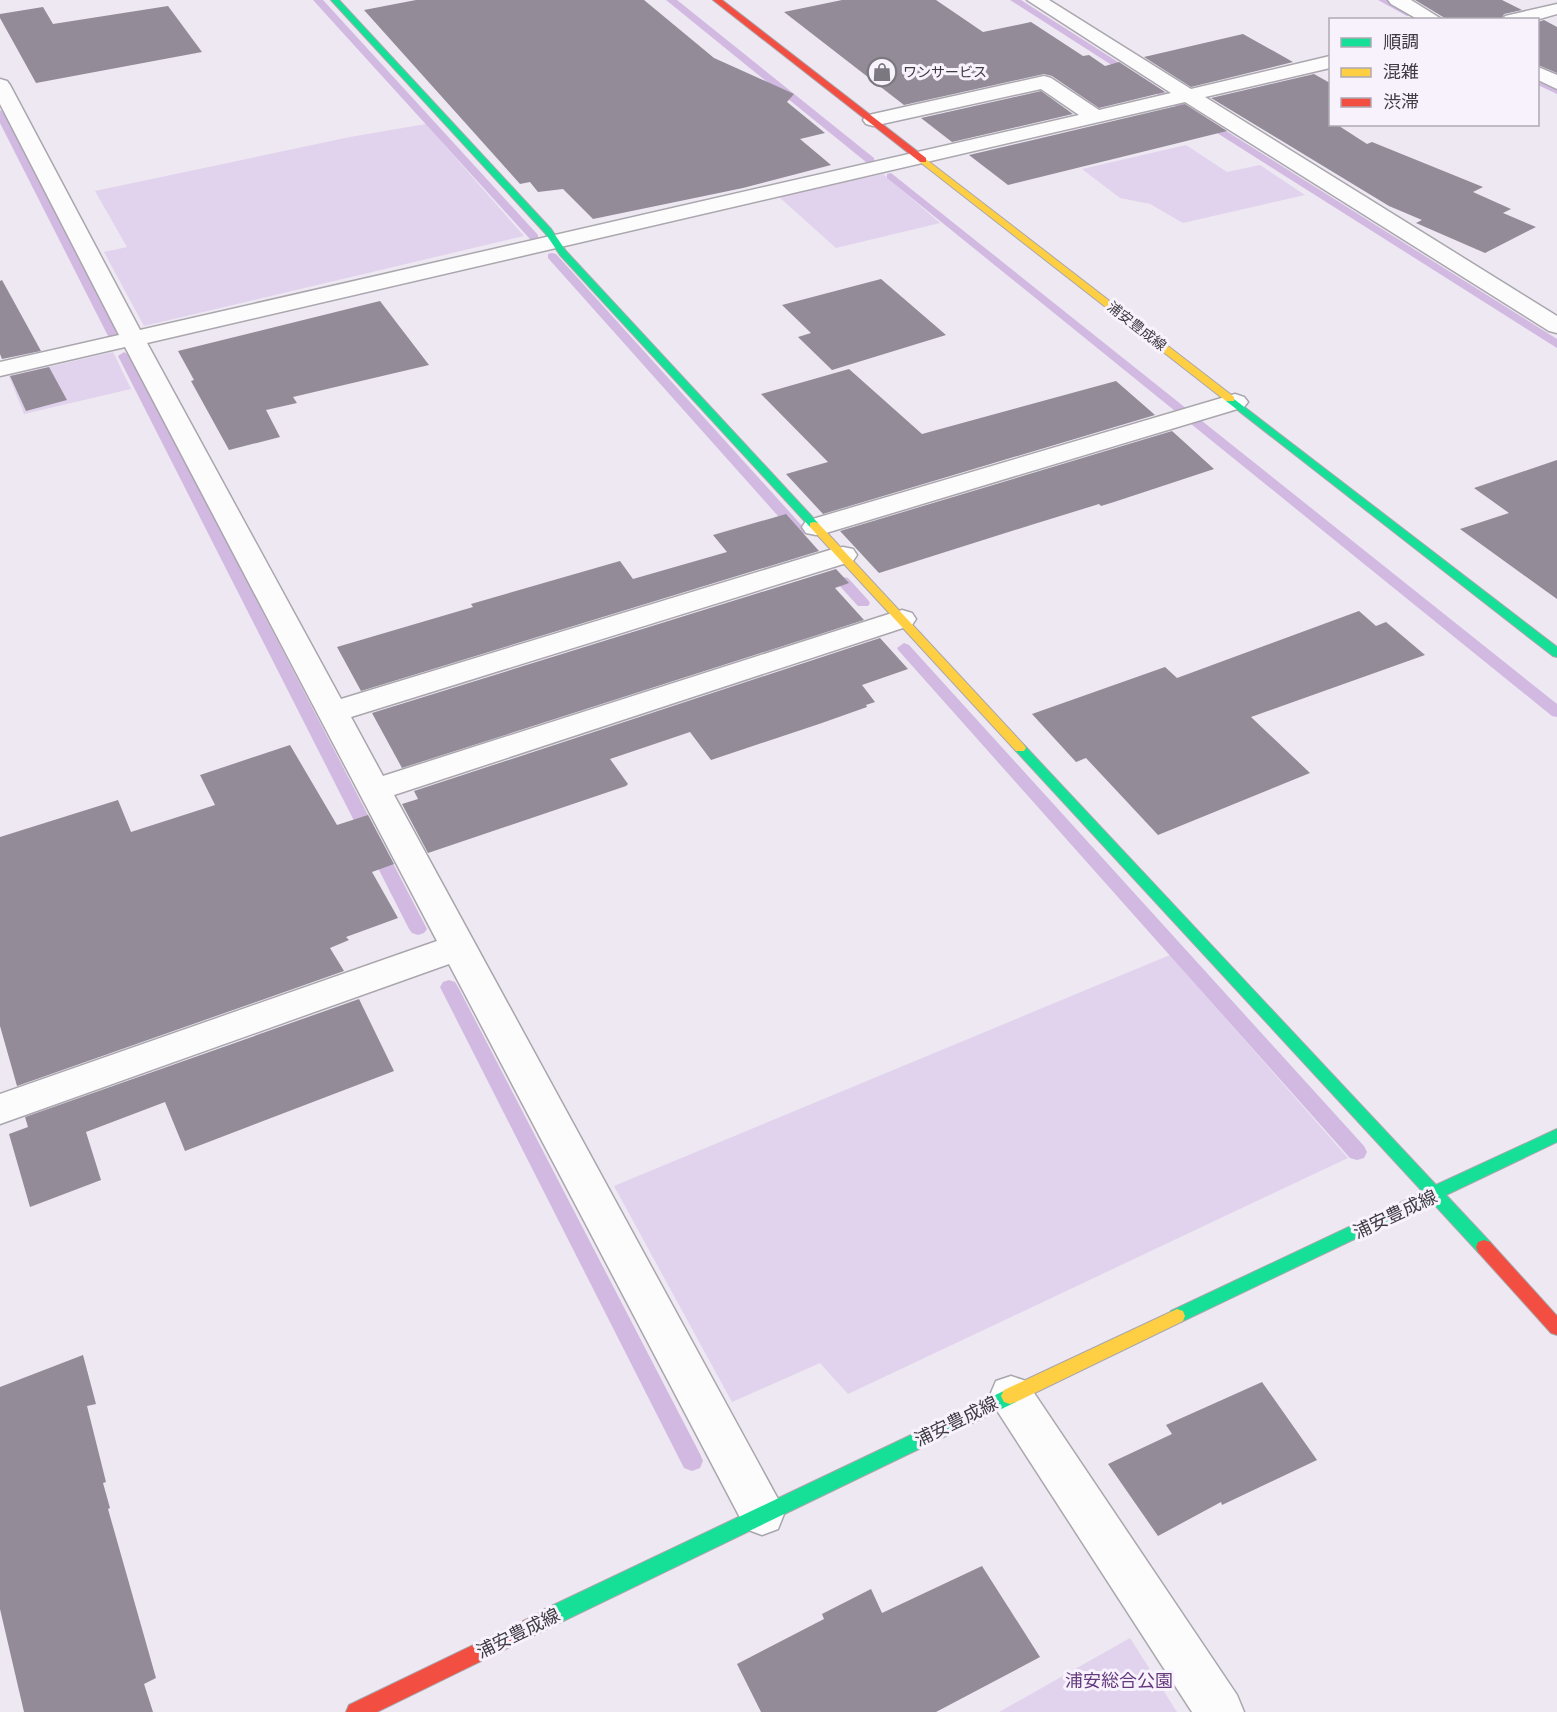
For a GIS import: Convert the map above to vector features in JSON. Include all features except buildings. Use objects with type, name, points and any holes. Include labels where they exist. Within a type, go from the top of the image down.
[{"type":"main road","points":[[335,0],[816,527],[1436,1195],[1557,1329]]},
{"type":"main road","name":"浦安豊成線","points":[[717,0],[1557,653]]},
{"type":"main road","name":"浦安豊成線","points":[[356,1712],[762,1514],[1436,1195],[1557,1135]]},
{"type":"street","points":[[1036,0],[1557,326]]},
{"type":"street","points":[[1397,0],[1430,18]]},
{"type":"street","points":[[1520,18],[1557,9]]},
{"type":"street","points":[[0,369],[1329,62]]},
{"type":"street","points":[[1539,74],[1557,83]]},
{"type":"street","points":[[873,120],[1044,82],[1095,117]]},
{"type":"street","points":[[0,86],[762,1514]]},
{"type":"street","points":[[816,527],[1235,402]]},
{"type":"street","points":[[333,712],[843,555]]},
{"type":"street","points":[[374,790],[902,619]]},
{"type":"street","points":[[0,1109],[458,947]]},
{"type":"street","points":[[1011,1395],[1220,1712]]},
{"type":"green space","points":[[426,124],[524,236],[144,326],[104,252],[127,247],[95,191],[350,137]]},
{"type":"green space","points":[[1186,145],[1227,172],[1260,165],[1305,195],[1183,223],[1150,204],[1120,198],[1082,169]]},
{"type":"green space","points":[[883,174],[940,223],[836,248],[778,196]]},
{"type":"green space","points":[[113,352],[131,389],[24,414],[9,376]]},
{"type":"green space","points":[[1170,955],[1348,1158],[848,1394],[820,1363],[732,1402],[614,1186]]},
{"type":"green space","name":"浦安総合公園","points":[[1130,1638],[1177,1712],[999,1712]]},
{"type":"waterway","points":[[318,0],[534,237]]},
{"type":"waterway","points":[[671,0],[870,160]]},
{"type":"waterway","points":[[1015,0],[1163,94]]},
{"type":"waterway","points":[[1383,0],[1410,14]]},
{"type":"waterway","points":[[1539,82],[1557,91]]},
{"type":"waterway","points":[[1180,105],[1557,344]]},
{"type":"waterway","points":[[0,113],[113,334]]},
{"type":"waterway","points":[[891,176],[1557,712]]},
{"type":"waterway","points":[[552,256],[799,531]]},
{"type":"waterway","points":[[124,356],[418,929]]},
{"type":"waterway","points":[[843,581],[863,603]]},
{"type":"waterway","points":[[904,648],[1357,1152]]},
{"type":"waterway","points":[[449,987],[692,1461]]},
{"type":"traffic: fast","points":[[335,0],[548,231],[563,253],[814,525]]},
{"type":"traffic: fast","points":[[1230,399],[1557,653]]},
{"type":"traffic: fast","points":[[1020,748],[1484,1247]]},
{"type":"traffic: fast","points":[[1177,1316],[1557,1135]]},
{"type":"traffic: fast","points":[[548,1618],[1010,1396]]},
{"type":"traffic: slow","points":[[923,160],[1230,399]]},
{"type":"traffic: slow","points":[[814,525],[1020,748]]},
{"type":"traffic: slow","points":[[1010,1396],[1177,1316]]},
{"type":"traffic: jam","points":[[717,0],[923,160]]},
{"type":"traffic: jam","points":[[1484,1247],[1557,1328]]},
{"type":"traffic: jam","points":[[356,1712],[548,1618]]},
{"type":"place","name":"ワンサービス","points":[[882,72]]}]
